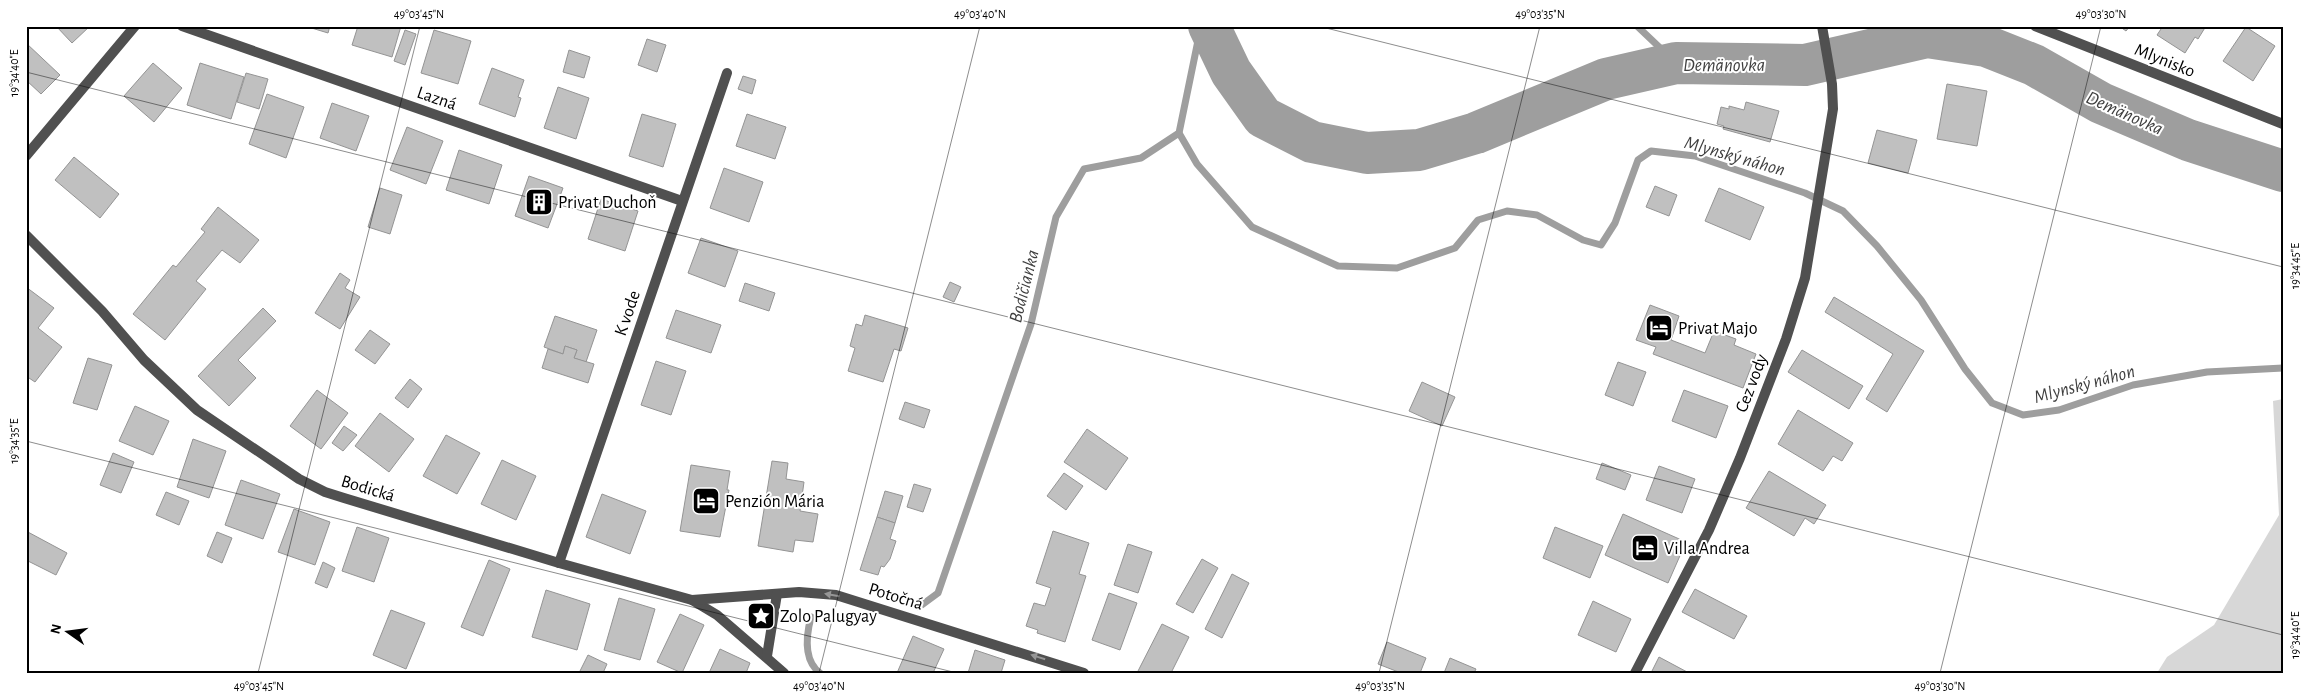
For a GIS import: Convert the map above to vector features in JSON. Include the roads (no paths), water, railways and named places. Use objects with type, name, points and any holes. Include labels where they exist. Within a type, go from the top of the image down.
[{"type":"street","points":[[26,156],[136,26]]},
{"type":"street","name":"Lazná","points":[[182,26],[682,201]]},
{"type":"street","name":"Cez vody","points":[[1635,673],[1709,530],[1770,382],[1805,278],[1833,109],[1832,84],[1822,26]]},
{"type":"street","name":"Mlynisko","points":[[2035,26],[2283,124]]},
{"type":"street","name":"K vode","points":[[558,563],[727,73]]},
{"type":"street","name":"Bodická","points":[[26,235],[102,311],[144,360],[196,410],[299,479],[324,492],[558,563],[692,600],[717,615],[784,673]]},
{"type":"street","name":"Potočná","points":[[692,600],[799,592],[836,595],[1084,673]]},
{"type":"street","points":[[766,656],[777,594]]},
{"type":"waterway","name":"Bodičianka","points":[[919,607],[938,593],[1031,324],[1056,217],[1084,169],[1141,158],[1179,133],[1201,26]]},
{"type":"waterway","name":"Demänovka","points":[[1209,26],[1231,72],[1263,117],[1312,142],[1367,153],[1419,150],[1476,133],[1606,79],[1676,63],[1805,65],[1927,37],[1986,46],[2034,65],[2101,103],[2188,140],[2283,171]]},
{"type":"waterway","points":[[1637,26],[1676,63]]},
{"type":"waterway","name":"Mlynský náhon","points":[[1179,133],[1197,164],[1252,227],[1338,266],[1397,268],[1455,248],[1478,220],[1507,211],[1537,215],[1583,240],[1601,245],[1615,223],[1638,160],[1651,151],[1695,156],[1805,193],[1843,211],[1877,246],[1921,300],[1965,369],[1992,403],[2023,415],[2059,410],[2133,385],[2207,372],[2283,368]]},
{"type":"waterway","name":"Bodičianka","points":[[811,617],[807,640],[808,655],[820,673]]},
{"type":"place","name":"Privat Duchoň","points":[[539,202]]},
{"type":"place","name":"Privat Majo","points":[[1659,328]]},
{"type":"place","name":"Penzión Mária","points":[[706,501]]},
{"type":"place","name":"Villa Andrea","points":[[1645,548]]},
{"type":"place","name":"Zolo Palugyay","points":[[761,616]]}]
